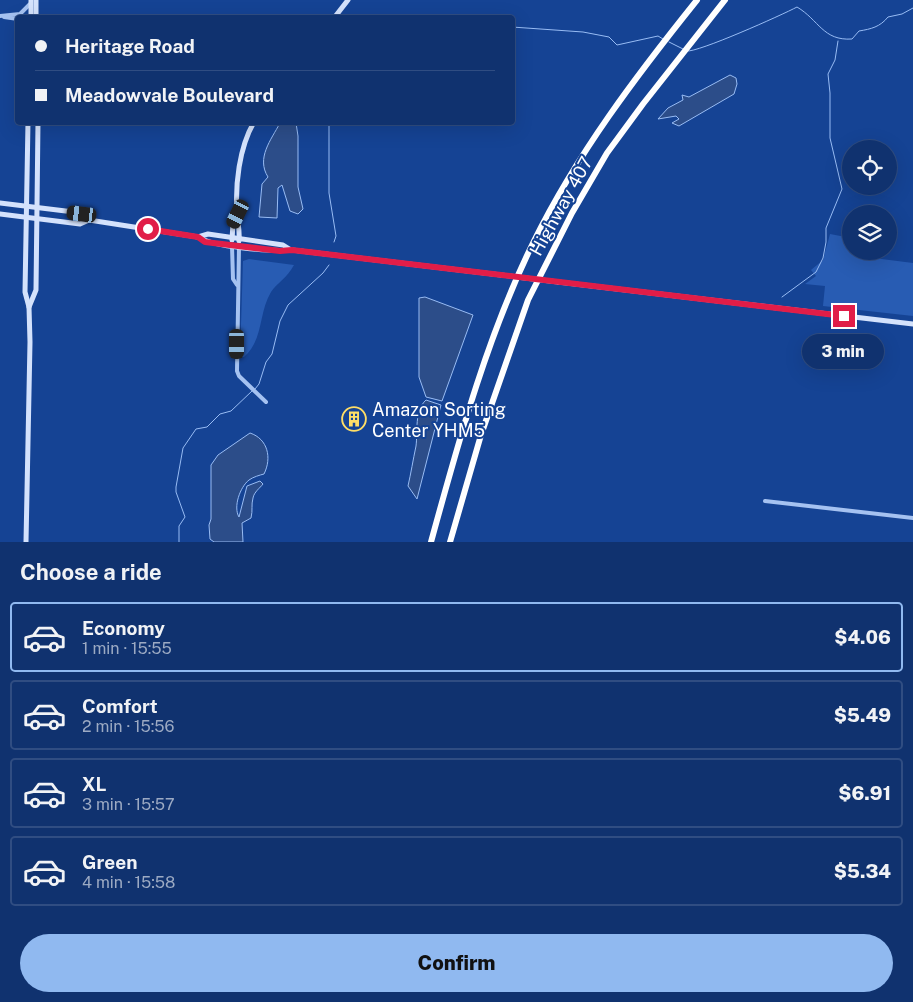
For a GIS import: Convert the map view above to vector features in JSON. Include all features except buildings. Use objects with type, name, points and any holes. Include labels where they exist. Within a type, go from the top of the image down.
[{"type":"highway","name":"Highway 407","points":[[431,542],[460,434],[502,314],[534,241],[612,109],[697,0]]},
{"type":"highway","name":"Highway 407","points":[[450,542],[481,435],[528,300],[572,213],[607,153],[677,59],[725,0]]},
{"type":"main road","points":[[336,15],[348,0]]},
{"type":"main road","points":[[31,15],[33,1]]},
{"type":"main road","points":[[33,1],[35,15]]},
{"type":"main road","points":[[26,542],[29,307],[25,292],[28,125]]},
{"type":"main road","points":[[29,307],[36,290],[38,125]]},
{"type":"main road","points":[[239,247],[240,166],[244,145],[253,125]]},
{"type":"main road","points":[[0,203],[82,214],[89,220],[198,237],[208,234],[283,245],[292,250]]},
{"type":"main road","points":[[0,214],[80,224],[89,220]]},
{"type":"main road","points":[[232,246],[233,224],[238,214]]},
{"type":"main road","points":[[198,237],[205,242],[239,247],[280,251],[292,250],[705,301],[913,324]]},
{"type":"street","points":[[1,16],[23,12],[33,1]]},
{"type":"street","points":[[1,16],[15,18]]},
{"type":"street","points":[[232,246],[233,279],[237,285]]},
{"type":"street","points":[[239,247],[240,279],[237,285],[237,371],[266,402]]},
{"type":"street","points":[[765,501],[913,518]]},
{"type":"shaded area","points":[[730,75],[736,78],[737,84],[734,94],[679,126],[672,123],[679,119],[676,116],[658,119],[668,108],[683,100],[682,95],[689,97]]},
{"type":"shaded area","points":[[279,125],[296,125],[298,187],[303,209],[298,214],[290,211],[282,185],[278,188],[277,218],[259,217],[262,184],[268,177],[265,170],[264,156]]},
{"type":"shaded area","points":[[830,234],[842,236],[842,260],[890,260],[913,263],[913,316],[823,306],[825,286],[805,284],[816,276],[811,270],[823,260]]},
{"type":"shaded area","points":[[249,259],[294,265],[271,292],[255,342],[244,357],[240,357],[243,261]]},
{"type":"shaded area","points":[[425,297],[473,315],[442,401],[426,397],[419,377],[419,298]]},
{"type":"shaded area","points":[[426,400],[441,405],[417,499],[408,486],[416,446],[418,415]]},
{"type":"shaded area","points":[[250,433],[264,444],[267,450],[268,462],[264,474],[251,479],[243,487],[237,503],[239,517],[247,486],[260,481],[263,484],[254,496],[251,518],[242,523],[243,542],[214,542],[210,539],[209,525],[211,519],[211,465],[218,455]]},
{"type":"waterway","points":[[687,51],[722,40],[797,7],[822,29],[834,37],[842,39],[852,39],[859,31],[875,27],[888,17],[902,14],[913,8]]},
{"type":"waterway","points":[[515,27],[583,32],[609,37],[617,45],[658,36],[663,39]]},
{"type":"waterway","points":[[782,297],[816,272],[823,258],[826,228],[842,189],[830,138],[828,74],[835,60],[838,41]]},
{"type":"waterway","points":[[669,42],[683,49]]},
{"type":"waterway","points":[[329,125],[329,193],[336,236],[334,242]]},
{"type":"waterway","points":[[255,389],[259,384],[266,362],[272,354],[280,321],[288,305],[323,273],[329,265]]},
{"type":"waterway","points":[[179,542],[179,526],[185,517],[176,487],[183,448],[196,429],[207,427],[220,414],[231,411],[252,391]]},
{"type":"place","name":"Amazon Sorting Center YHM5","points":[[354,419]]},
{"type":"route","points":[[148,229],[198,237],[205,242],[239,247],[280,251],[292,250],[705,301],[844,316]]}]
